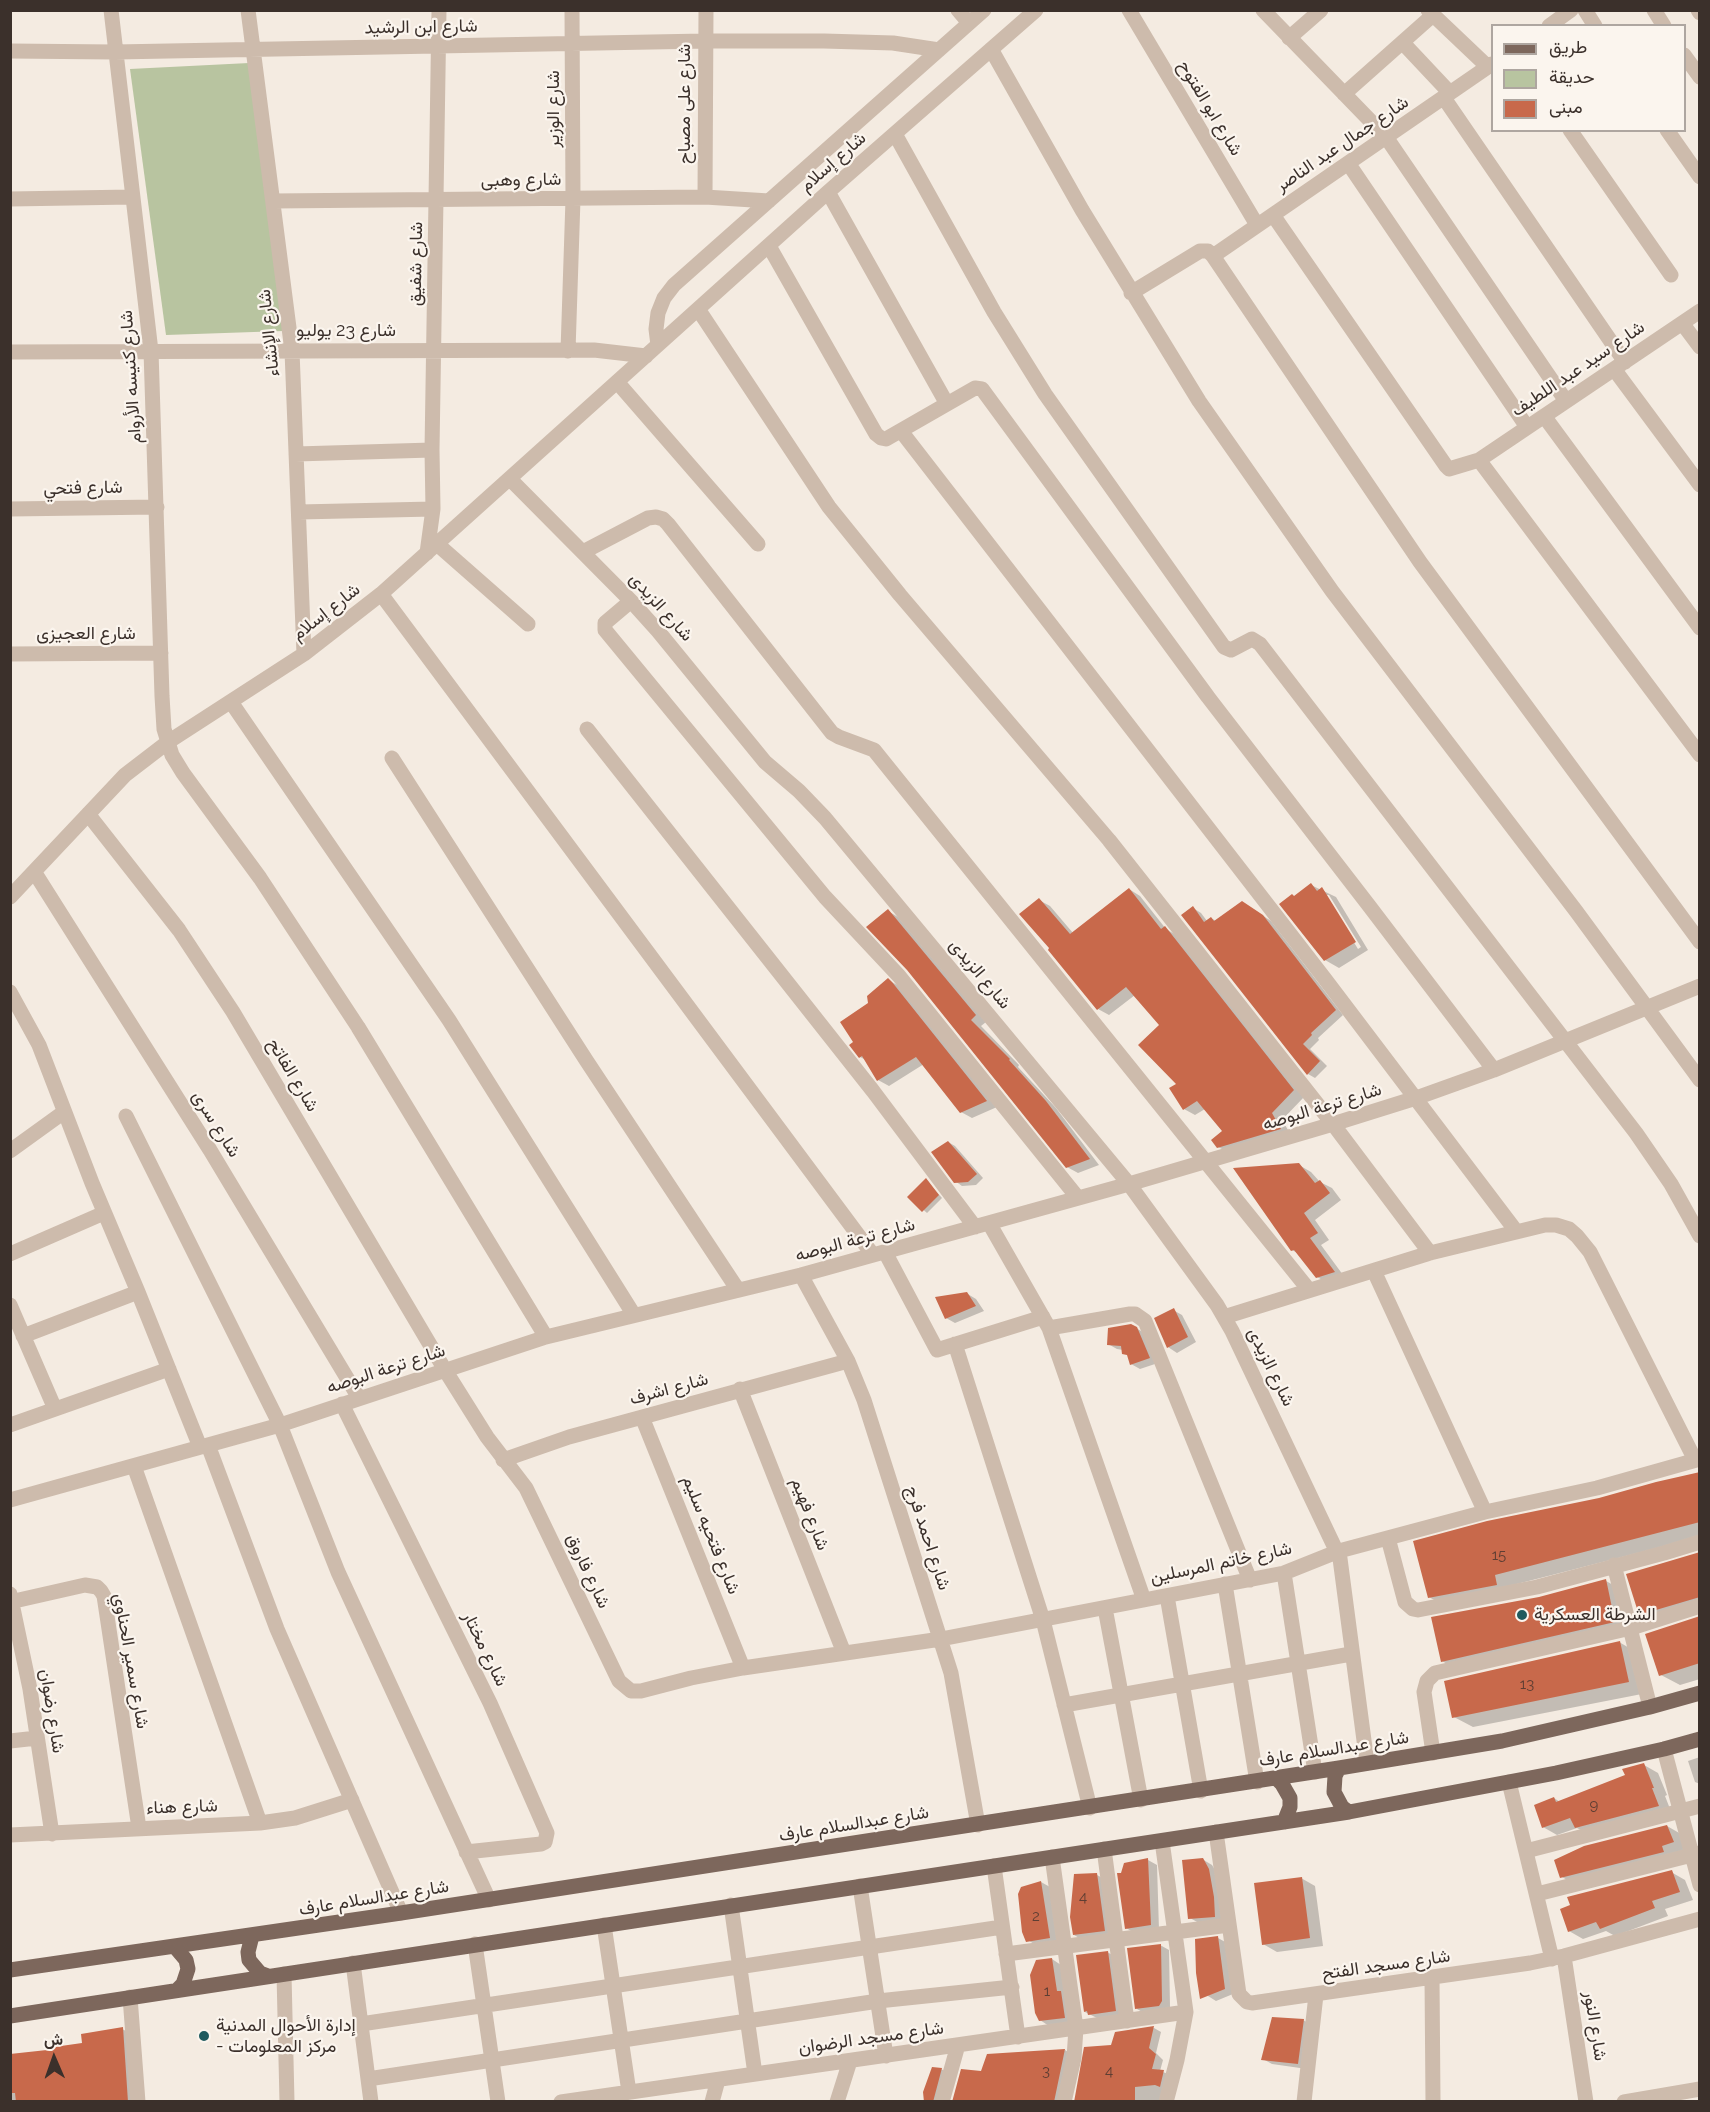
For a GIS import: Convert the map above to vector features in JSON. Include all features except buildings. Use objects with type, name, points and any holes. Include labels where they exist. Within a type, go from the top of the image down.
[{"type":"main road","name":"شارع عبدالسلام عارف","points":[[10,1970],[252,1936],[1257,1782],[1502,1741],[1650,1707],[1700,1693]]},
{"type":"main road","points":[[10,2016],[1348,1812],[1509,1782],[1664,1749],[1700,1738]]},
{"type":"main road","points":[[1339,1768],[1335,1776],[1334,1792],[1342,1807],[1348,1812]]},
{"type":"main road","points":[[1276,1778],[1290,1798],[1290,1807],[1284,1822]]},
{"type":"main road","points":[[252,1936],[248,1952],[249,1960],[260,1973],[268,1976]]},
{"type":"main road","points":[[175,1947],[186,1960],[188,1969],[183,1984],[177,1990]]},
{"type":"street","name":"شارع كنيسه الأروام","points":[[111,10],[151,351],[163,712],[172,755],[260,878],[358,1027],[546,1337]]},
{"type":"street","name":"شارع الإنشاء","points":[[248,10],[292,351],[304,654]]},
{"type":"street","name":"شارع شفيق","points":[[432,548],[439,10]]},
{"type":"street","name":"شارع الوزير","points":[[568,351],[573,199],[572,10]]},
{"type":"street","name":"شارع على مصباح","points":[[705,197],[706,10]]},
{"type":"street","points":[[958,10],[969,23]]},
{"type":"street","name":"شارع إسلام","points":[[658,345],[656,329],[658,313],[664,298],[674,285],[984,10]]},
{"type":"street","name":"شارع إسلام","points":[[12,893],[35,873],[125,775],[168,742],[304,654],[381,594],[828,192],[1036,10]]},
{"type":"street","name":"شارع ابو الفتوح","points":[[1129,10],[1257,225]]},
{"type":"street","points":[[1263,10],[1386,137],[1566,401]]},
{"type":"street","points":[[1289,38],[1320,10]]},
{"type":"street","points":[[1552,18],[1571,10]]},
{"type":"street","points":[[1585,10],[1594,24]]},
{"type":"street","points":[[1654,10],[1663,24]]},
{"type":"street","points":[[1344,94],[1403,43],[1431,13],[1490,66]]},
{"type":"street","name":"شارع ابن الرشيد","points":[[10,51],[115,52],[705,41],[847,41],[893,43],[939,50]]},
{"type":"street","points":[[1403,43],[1447,95],[1619,365],[1700,485]]},
{"type":"street","points":[[991,50],[1131,293],[1198,401],[1332,591],[1542,866],[1700,1080]]},
{"type":"street","points":[[1686,58],[1700,77]]},
{"type":"street","name":"شارع جمال عبد الناصر","points":[[1212,256],[1490,66]]},
{"type":"street","points":[[1571,132],[1671,275]]},
{"type":"street","points":[[1668,132],[1700,177]]},
{"type":"street","points":[[895,134],[994,312],[1045,394],[1224,647],[1231,650],[1252,639],[1260,644],[1566,1040],[1658,1164],[1700,1236]]},
{"type":"street","points":[[1348,163],[1527,427]]},
{"type":"street","points":[[828,192],[946,404]]},
{"type":"street","points":[[10,199],[132,197]]},
{"type":"street","name":"شارع وهبى","points":[[273,201],[705,197],[769,201]]},
{"type":"street","name":"شارع سيد عبد اللطيف","points":[[1273,214],[1449,469],[1479,460],[1700,311]]},
{"type":"street","points":[[769,246],[876,434],[886,439],[975,388],[982,389],[1208,697],[1494,1070]]},
{"type":"street","points":[[1131,293],[1200,251],[1208,251],[1437,587],[1700,942]]},
{"type":"street","points":[[698,309],[830,507],[900,595],[1109,840],[1333,1124],[1430,1252]]},
{"type":"street","points":[[1682,323],[1700,347]]},
{"type":"street","name":"شارع 23 يوليو","points":[[10,352],[434,350],[612,352],[646,356]]},
{"type":"street","points":[[618,383],[758,544]]},
{"type":"street","points":[[1544,416],[1700,628]]},
{"type":"street","points":[[901,431],[1516,1231]]},
{"type":"street","points":[[296,454],[432,450]]},
{"type":"street","points":[[1479,460],[1700,755]]},
{"type":"street","name":"شارع الزيدى","points":[[510,479],[631,601],[765,762],[799,791],[825,818],[1129,1184],[1224,1317],[1335,1548],[1339,1551]]},
{"type":"street","name":"شارع فتحي","points":[[10,508],[157,507]]},
{"type":"street","points":[[298,512],[433,509]]},
{"type":"street","points":[[583,552],[648,518],[663,519],[668,524],[832,733],[874,750],[1309,1290]]},
{"type":"street","points":[[432,548],[528,624]]},
{"type":"street","points":[[381,594],[879,1253],[938,1350],[1046,1323],[1130,1314],[1135,1314],[1145,1321],[1250,1580]]},
{"type":"street","points":[[631,601],[605,623],[605,630],[825,897],[900,976],[1078,1198]]},
{"type":"street","name":"شارع العجيزى","points":[[10,654],[161,653]]},
{"type":"street","points":[[231,702],[449,1020],[634,1316]]},
{"type":"street","points":[[587,729],[982,1225],[1046,1323],[1143,1600]]},
{"type":"street","points":[[392,758],[586,1060],[738,1290]]},
{"type":"street","name":"شارع الفاتح","points":[[88,814],[155,899],[207,971],[445,1370]]},
{"type":"street","name":"شارع سرى","points":[[35,873],[210,1150],[359,1398]]},
{"type":"street","name":"شارع ترعة البوصه","points":[[10,1500],[280,1425],[546,1337],[801,1275],[1129,1184],[1333,1124],[1494,1070],[1700,986]]},
{"type":"street","points":[[10,992],[39,1045],[104,1213],[204,1446],[277,1629],[401,1913]]},
{"type":"street","points":[[10,1151],[64,1112]]},
{"type":"street","points":[[126,1116],[280,1425],[338,1572],[489,1900]]},
{"type":"street","points":[[10,1254],[104,1213]]},
{"type":"street","points":[[1224,1317],[1430,1252],[1545,1225],[1569,1228],[1584,1244],[1697,1460]]},
{"type":"street","points":[[1374,1271],[1485,1512]]},
{"type":"street","name":"شارع احمد فرج","points":[[801,1275],[848,1361],[864,1400],[920,1580],[941,1639],[954,1689],[978,1825]]},
{"type":"street","points":[[23,1336],[138,1292]]},
{"type":"street","points":[[10,1305],[55,1409]]},
{"type":"street","points":[[955,1344],[1043,1620],[1090,1808]]},
{"type":"street","name":"شارع اشرف","points":[[503,1460],[546,1444],[848,1361]]},
{"type":"street","points":[[10,1425],[169,1369]]},
{"type":"street","name":"شارع فاروق","points":[[445,1370],[503,1460],[520,1478],[532,1499],[622,1686],[631,1691],[641,1691],[743,1668]]},
{"type":"street","name":"شارع فهيم","points":[[740,1389],[844,1653]]},
{"type":"street","name":"شارع مختار","points":[[342,1404],[490,1703],[547,1833],[545,1842],[541,1844],[466,1852]]},
{"type":"street","name":"شارع فتحيه سليم","points":[[642,1417],[743,1668]]},
{"type":"street","name":"شارع خاتم المرسلين","points":[[743,1668],[941,1639],[1284,1573],[1339,1551],[1485,1512],[1597,1488],[1697,1460]]},
{"type":"street","points":[[134,1466],[260,1823]]},
{"type":"street","points":[[1388,1538],[1405,1602],[1418,1610],[1537,1587],[1700,1542]]},
{"type":"street","points":[[1339,1551],[1367,1763]]},
{"type":"street","points":[[1614,1565],[1650,1707]]},
{"type":"street","points":[[1284,1573],[1315,1772]]},
{"type":"street","points":[[1225,1584],[1257,1782]]},
{"type":"street","name":"شارع سمير الحناوي","points":[[11,1599],[91,1585],[101,1591],[104,1596],[139,1828]]},
{"type":"street","points":[[1167,1596],[1201,1791]]},
{"type":"street","name":"شارع رضوان","points":[[11,1599],[18,1664],[37,1738],[52,1834]]},
{"type":"street","points":[[1433,1753],[1424,1692],[1426,1681],[1435,1673],[1631,1628],[1700,1606]]},
{"type":"street","points":[[1105,1608],[1142,1800]]},
{"type":"street","points":[[1064,1705],[1352,1654]]},
{"type":"street","points":[[10,1741],[37,1738]]},
{"type":"street","points":[[1664,1749],[1680,1811],[1695,1854],[1700,1884]]},
{"type":"street","name":"شارع النور","points":[[1509,1782],[1538,1894],[1558,1957],[1586,2102]]},
{"type":"street","name":"شارع هناء","points":[[10,1835],[260,1823],[295,1818],[352,1800]]},
{"type":"street","points":[[1526,1851],[1700,1806]]},
{"type":"street","name":"شارع مسجد الفتح","points":[[1216,1832],[1238,1988],[1242,1998],[1247,2002],[1258,2003],[1316,1995],[1558,1957],[1700,1919]]},
{"type":"street","points":[[1162,1840],[1186,2012],[1166,2102]]},
{"type":"street","points":[[1104,1849],[1127,2021]]},
{"type":"street","points":[[1538,1894],[1695,1854]]},
{"type":"street","points":[[1052,1857],[1076,2028],[1074,2058],[1064,2102]]},
{"type":"street","points":[[994,1866],[1018,2037]]},
{"type":"street","points":[[860,1886],[886,2056]]},
{"type":"street","points":[[731,1905],[756,2074]]},
{"type":"street","points":[[604,1925],[629,2092]]},
{"type":"street","points":[[1006,1954],[1229,1925]]},
{"type":"street","points":[[361,2024],[1002,1927]]},
{"type":"street","points":[[475,1944],[498,2102]]},
{"type":"street","points":[[353,1963],[371,2102]]},
{"type":"street","points":[[284,1974],[287,2102]]},
{"type":"street","points":[[1432,1978],[1433,2102]]},
{"type":"street","points":[[368,2079],[878,2001],[1012,1987]]},
{"type":"street","points":[[1304,2102],[1316,1995]]},
{"type":"street","points":[[130,1997],[138,2102]]},
{"type":"street","name":"شارع مسجد الرضوان","points":[[561,2102],[596,2099],[629,2092],[1186,2012]]},
{"type":"street","points":[[942,2102],[958,2045]]},
{"type":"street","points":[[837,2102],[850,2061]]},
{"type":"street","points":[[712,2102],[718,2080]]},
{"type":"street","points":[[1624,2102],[1700,2089]]},
{"type":"green space","points":[[249,63],[283,331],[166,335],[130,69]]},
{"type":"place","name":"الشرطة العسكرية","points":[[1522,1615]]},
{"type":"place","name":"إدارة الأحوال المدنية - مركز المعلومات","points":[[204,2036]]}]
